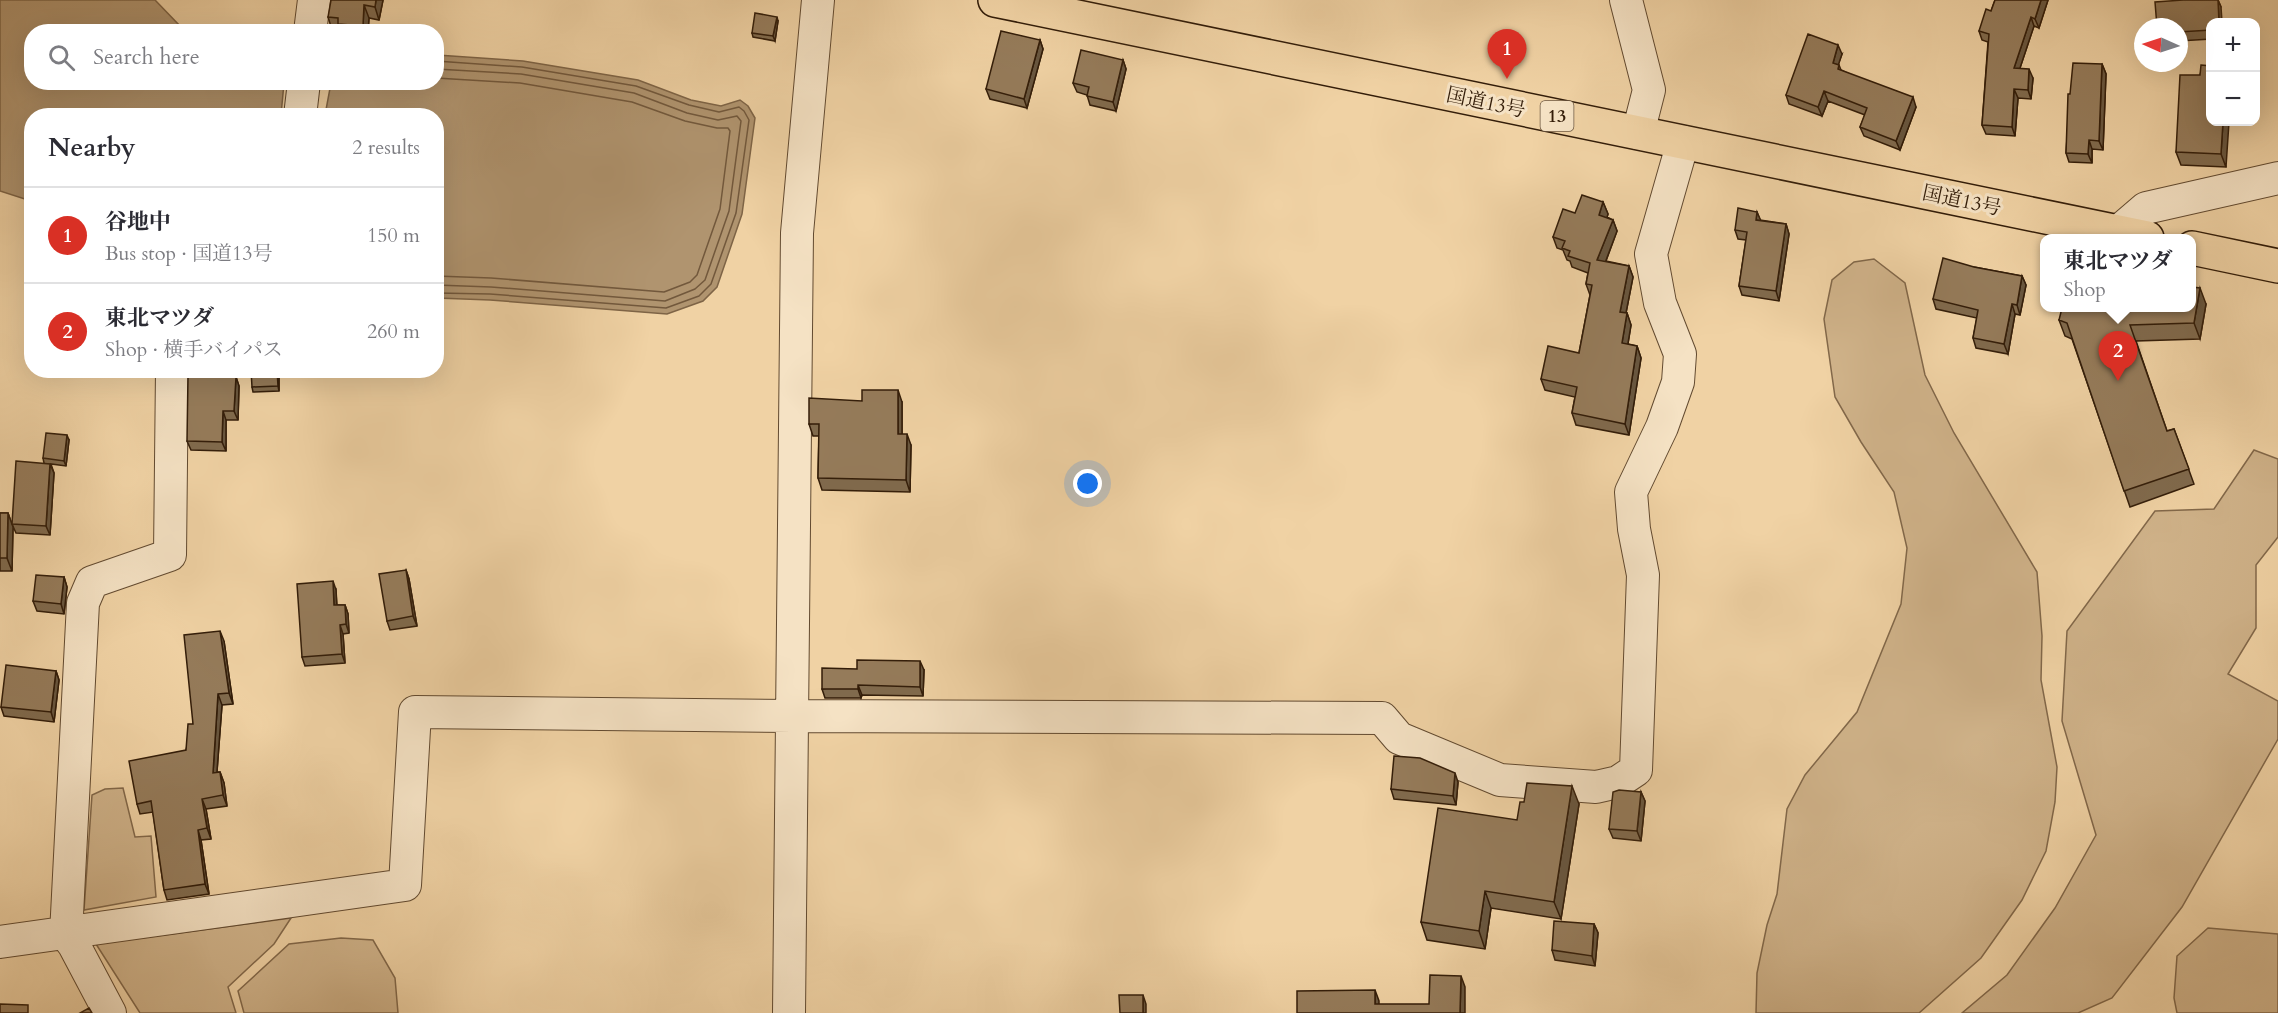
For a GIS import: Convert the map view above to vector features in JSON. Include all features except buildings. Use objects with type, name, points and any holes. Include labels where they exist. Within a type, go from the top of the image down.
[{"type":"highway","name":"国道13号","points":[[995,0],[2123,234]]},
{"type":"highway","points":[[2196,249],[2278,266]]},
{"type":"street","points":[[311,24],[314,0]]},
{"type":"street","points":[[789,1013],[797,233],[819,0]]},
{"type":"street","points":[[1626,0],[1649,90],[1638,133]]},
{"type":"street","points":[[301,108],[303,90]]},
{"type":"street","points":[[0,942],[405,885],[415,712],[1382,718],[1399,738],[1500,780],[1596,787],[1618,782],[1636,770],[1643,575],[1634,529],[1631,492],[1662,427],[1678,382],[1680,354],[1660,303],[1651,254],[1683,142]]},
{"type":"street","points":[[2134,234],[2146,208],[2278,178]]},
{"type":"street","points":[[110,1013],[66,934],[83,603],[92,582],[170,555],[172,378]]},
{"type":"shaded area","points":[[1874,259],[1905,283],[1925,375],[1954,433],[2037,572],[2042,636],[2041,680],[2057,767],[2055,802],[2046,851],[2022,900],[1981,958],[1919,1013],[1756,1013],[1757,973],[1767,925],[1777,894],[1787,809],[1805,775],[1857,712],[1901,604],[1907,548],[1894,492],[1835,397],[1824,319],[1832,280],[1854,262]]},
{"type":"shaded area","points":[[2254,450],[2278,459],[2278,537],[2256,565],[2256,628],[2228,674],[2278,701],[2278,739],[2182,907],[2112,998],[2078,1013],[1962,1013],[2007,975],[2055,908],[2096,835],[2062,721],[2067,631],[2155,511],[2214,509]]},
{"type":"shaded area","points":[[123,788],[135,837],[151,836],[156,897],[84,910],[92,795],[105,789]]},
{"type":"shaded area","points":[[291,918],[274,944],[228,987],[236,1013],[140,1013],[96,944]]},
{"type":"shaded area","points":[[2208,928],[2278,934],[2278,1013],[2177,1013],[2174,998],[2177,956]]},
{"type":"shaded area","points":[[341,938],[373,940],[395,978],[398,1013],[244,1013],[238,991],[289,944]]},
{"type":"water","points":[[0,0],[155,0],[178,24],[24,24],[24,90],[283,90],[282,108],[24,108],[24,199],[0,191]]},
{"type":"water","points":[[444,55],[523,61],[638,80],[691,100],[721,106],[740,100],[748,106],[755,118],[742,214],[717,287],[703,301],[667,314],[444,298],[444,108],[326,108],[330,90],[444,90]]},
{"type":"place","name":"谷地中","points":[[1507,79]]},
{"type":"place","name":"東北マツダ","points":[[2118,381]]}]
